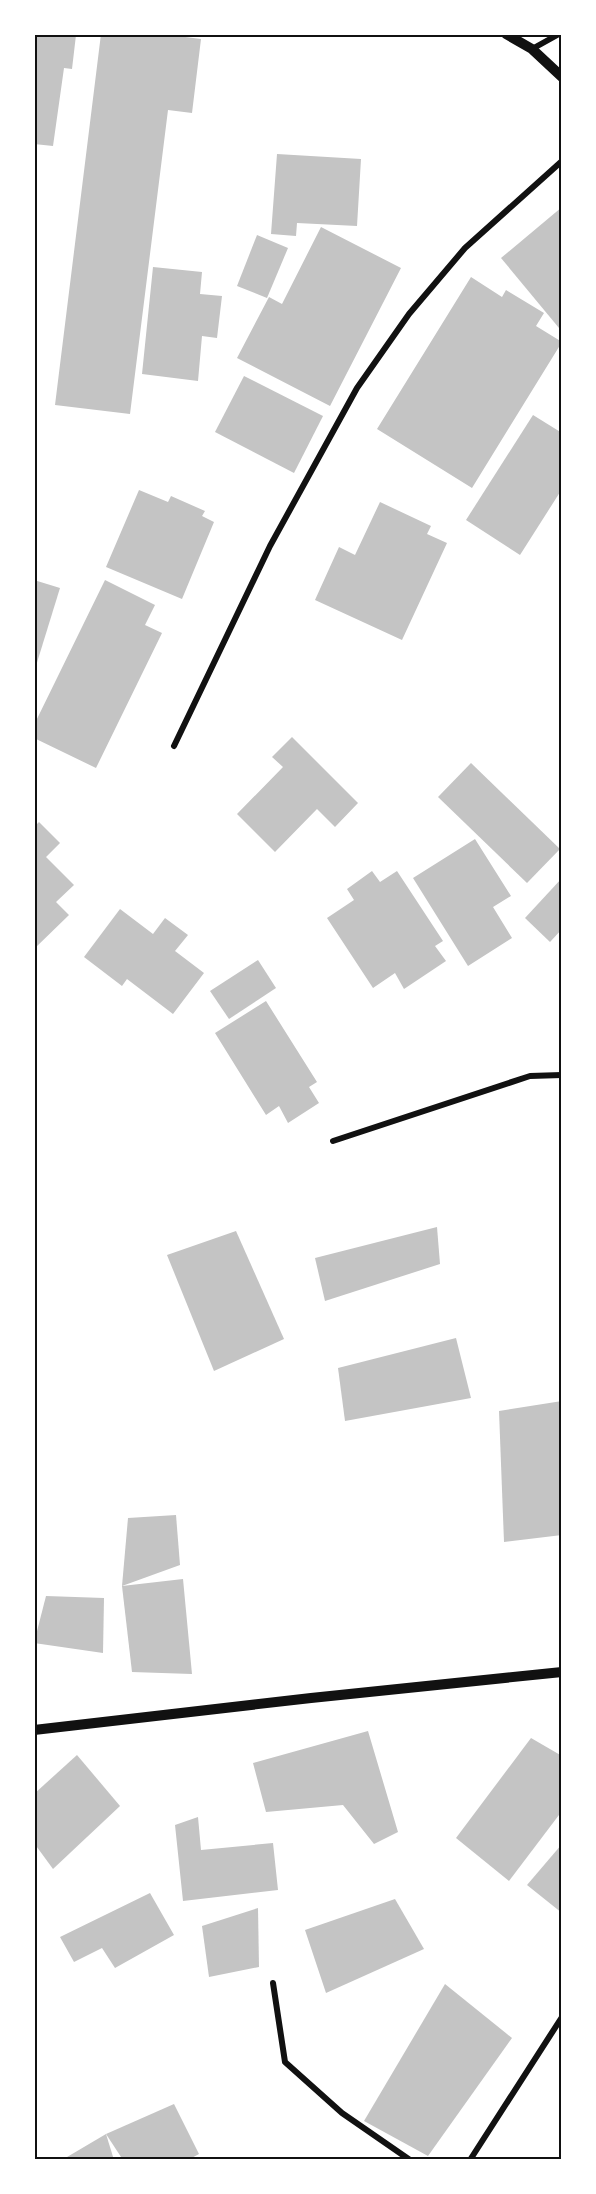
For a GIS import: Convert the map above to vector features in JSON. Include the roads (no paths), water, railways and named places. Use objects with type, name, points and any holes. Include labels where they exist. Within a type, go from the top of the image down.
[{"type":"street","points":[[506,34],[532,49],[561,78]]},
{"type":"street","points":[[532,49],[559,34]]},
{"type":"street","points":[[174,746],[270,546],[357,388],[409,314],[465,248],[561,161]]},
{"type":"street","points":[[333,1141],[530,1076],[561,1075]]},
{"type":"street","points":[[34,1730],[561,1672]]},
{"type":"street","points":[[273,1983],[285,2062],[342,2113],[410,2160]]},
{"type":"street","points":[[470,2160],[561,2017]]}]
